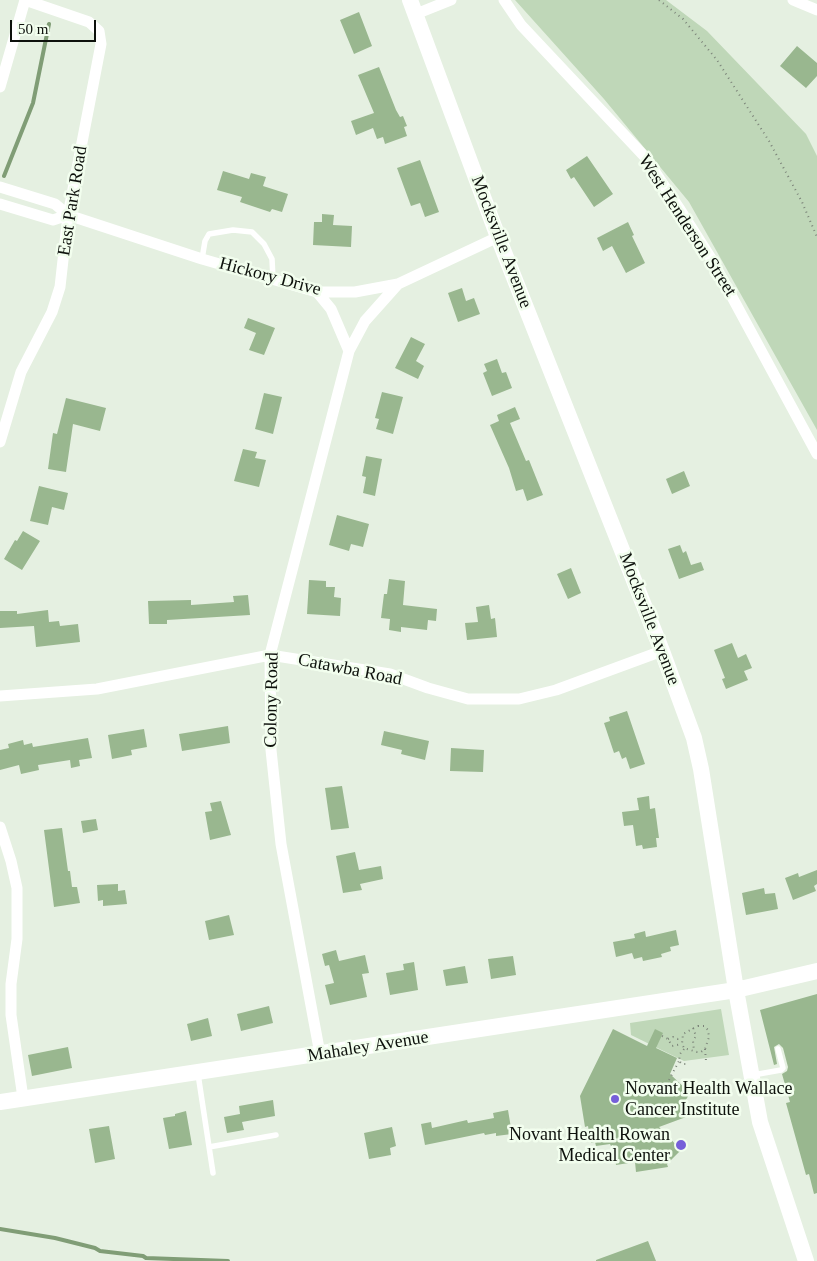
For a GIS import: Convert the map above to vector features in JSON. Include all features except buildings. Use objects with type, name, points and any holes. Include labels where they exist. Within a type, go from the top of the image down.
[{"type":"street","points":[[0,87],[25,0]]},
{"type":"street","name":"East Park Road","points":[[0,442],[21,372],[52,312],[60,287],[68,215],[101,44],[101,37],[94,25],[89,22],[25,0]]},
{"type":"street","points":[[413,7],[451,0]]},
{"type":"street","name":"West Henderson Street","points":[[504,0],[521,24],[645,157],[712,260],[817,454]]},
{"type":"street","points":[[792,0],[817,10]]},
{"type":"street","name":"Mocksville Avenue","points":[[413,7],[498,238],[662,650],[694,738],[701,769],[736,990],[760,1122],[806,1261]]},
{"type":"street","name":"Hickory Drive","points":[[0,187],[55,204],[68,215],[317,292],[355,292],[398,284],[498,238]]},
{"type":"street","name":"Hickory Drive","points":[[0,204],[53,220],[68,215]]},
{"type":"street","name":"Colony Road","points":[[320,1054],[282,844],[271,750],[270,655],[349,351],[365,321],[398,284]]},
{"type":"street","points":[[317,292],[331,309],[349,351]]},
{"type":"street","name":"Catawba Road","points":[[0,696],[97,689],[270,655],[390,674],[428,688],[468,699],[519,700],[556,690],[662,650]]},
{"type":"street","points":[[0,827],[17,888],[18,939],[11,984],[11,1015],[23,1098]]},
{"type":"street","name":"Mahaley Avenue","points":[[0,1102],[736,990],[817,971]]},
{"type":"lane","points":[[202,258],[205,241],[209,234],[233,230],[252,232],[264,244],[272,258],[273,279]]},
{"type":"lane","points":[[751,1075],[781,1070],[786,1067],[778,1049]]},
{"type":"lane","points":[[198,1072],[213,1173]]},
{"type":"lane","points":[[209,1147],[276,1135]]},
{"type":"path","points":[[659,0],[683,19],[717,60],[769,140],[802,202],[817,237]]},
{"type":"path","points":[[705,1049],[701,1052],[684,1048],[682,1044],[683,1034],[693,1028],[704,1026],[708,1030],[709,1038],[705,1049],[706,1061]]},
{"type":"path","points":[[693,1028],[696,1036],[693,1041],[694,1051]]},
{"type":"path","points":[[662,1036],[668,1039],[672,1046],[682,1044]]},
{"type":"path","points":[[668,1039],[671,1037],[682,1038]]},
{"type":"path","points":[[669,1080],[684,1048]]},
{"type":"path","points":[[679,1061],[682,1064],[687,1064]]},
{"type":"green space","points":[[515,0],[666,0],[707,31],[806,134],[817,156],[817,430],[689,202],[604,99]]},
{"type":"green space","points":[[721,1009],[729,1055],[684,1061],[631,1035],[630,1023]]},
{"type":"waterway","points":[[4,176],[33,103],[49,24]]},
{"type":"waterway","points":[[0,1229],[55,1238],[100,1251],[143,1256],[146,1258],[228,1261]]},
{"type":"place","name":"Novant Health Wallace Cancer Institute","points":[[615,1099]]},
{"type":"place","name":"Novant Health Rowan Medical Center","points":[[681,1145]]}]
